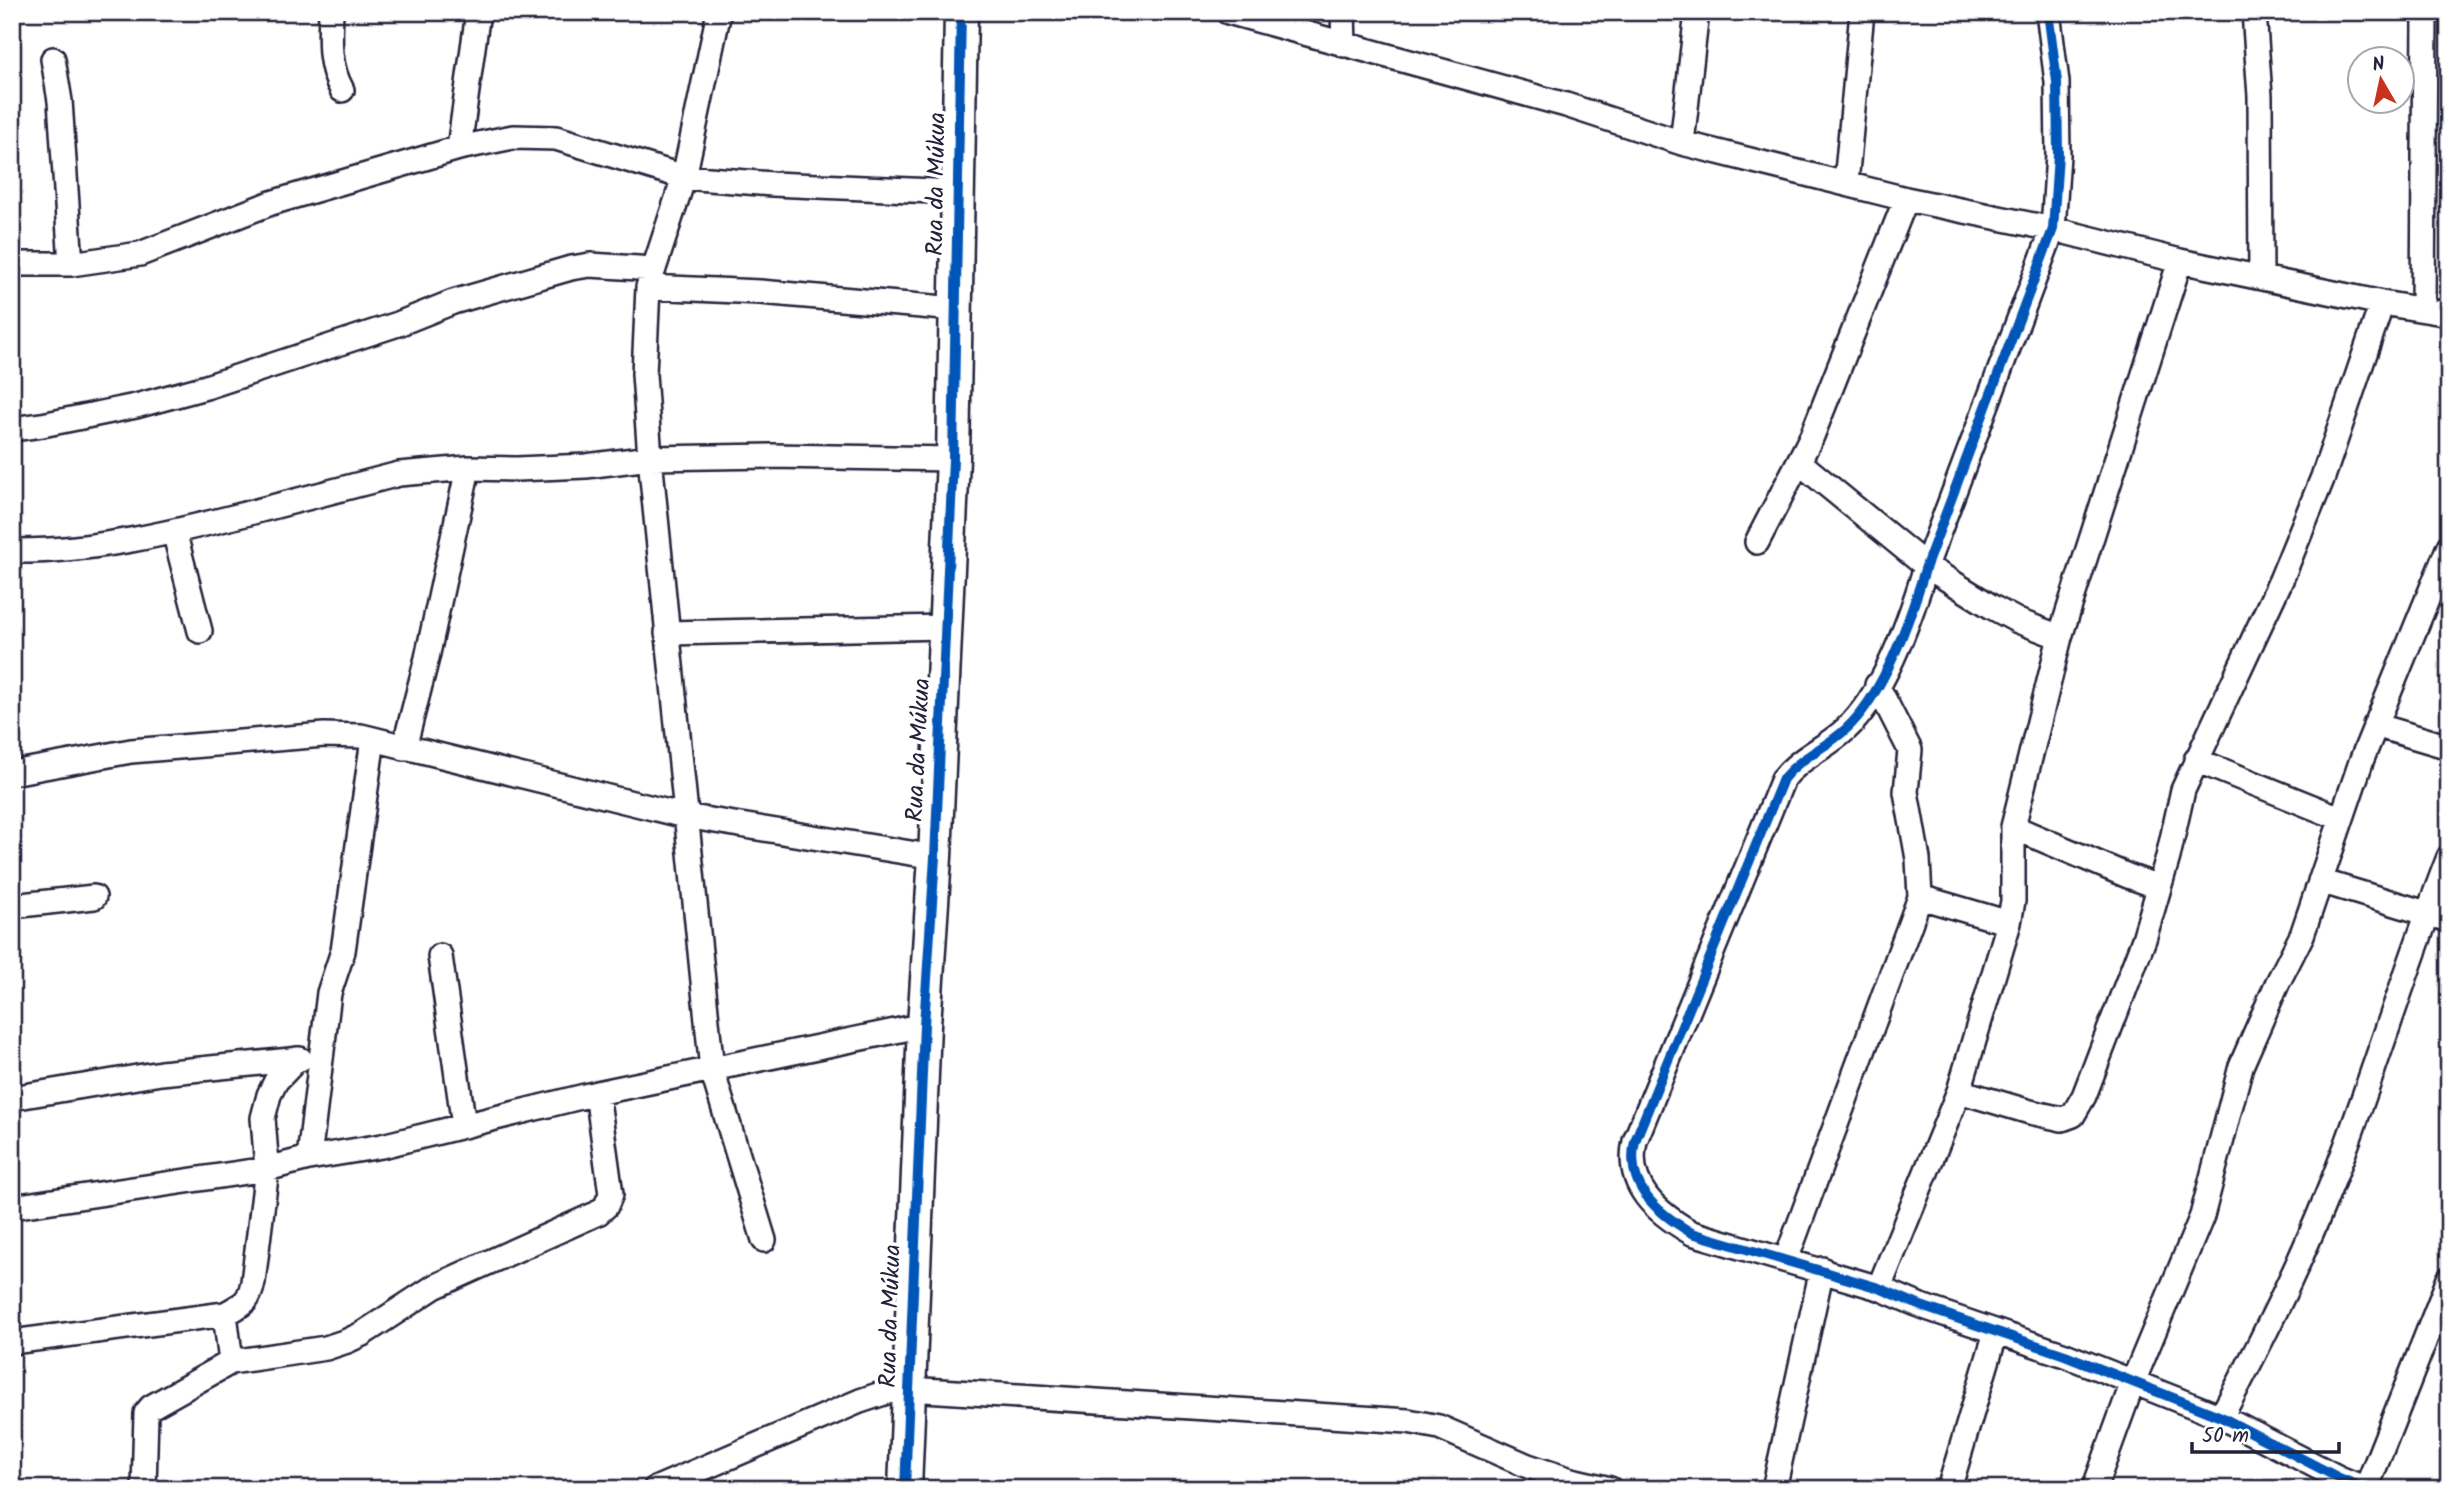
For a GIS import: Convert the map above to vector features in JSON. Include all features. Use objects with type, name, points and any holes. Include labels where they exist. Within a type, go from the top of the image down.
[{"type":"street","points":[[331,12],[330,51],[333,74],[342,90]]},
{"type":"street","points":[[459,148],[478,12]]},
{"type":"street","points":[[719,12],[684,177],[651,278],[644,374],[649,458],[712,1070],[764,1240]]},
{"type":"street","name":"Rua da Múkua","points":[[905,1489],[953,459],[961,12]]},
{"type":"street","points":[[1228,12],[1566,105],[1682,143],[1906,199],[2053,229],[2180,261],[2382,303],[2449,314]]},
{"type":"street","points":[[1343,12],[1344,45]]},
{"type":"street","points":[[1682,143],[1697,12]]},
{"type":"street","points":[[1846,183],[1862,12]]},
{"type":"street","points":[[2048,12],[2057,82],[2058,155],[2053,229],[1926,566],[1914,605],[1887,669],[1847,729],[1792,767],[1783,779],[1633,1151],[1636,1183],[1654,1207],[1672,1222],[1692,1233],[1822,1269],[2065,1355],[2221,1417],[2321,1479],[2366,1489],[2449,1279]]},
{"type":"street","points":[[2254,12],[2260,96],[2261,278]]},
{"type":"street","points":[[2423,309],[2425,12]]},
{"type":"street","points":[[53,59],[60,101],[71,264]]},
{"type":"street","points":[[12,264],[71,264],[140,254],[271,203],[497,139],[556,138],[684,177],[772,184],[957,192]]},
{"type":"street","points":[[1757,542],[1800,462],[1906,199]]},
{"type":"street","points":[[1879,1288],[1959,1091],[2009,923],[2013,901],[2013,827],[2060,637],[2180,261]]},
{"type":"street","points":[[12,429],[136,406],[206,387],[397,324],[453,302],[590,265],[651,278],[760,292],[956,309]]},
{"type":"street","points":[[1959,1091],[2062,1119],[2073,1115],[2084,1096],[2144,939],[2183,790],[2281,580],[2318,489],[2382,303]]},
{"type":"street","points":[[12,551],[98,546],[174,531],[399,474],[468,468],[541,468],[649,458],[772,456],[953,459]]},
{"type":"street","points":[[1800,462],[1926,566],[2018,621],[2060,637]]},
{"type":"street","points":[[404,748],[430,646],[468,468]]},
{"type":"street","points":[[174,531],[200,631]]},
{"type":"street","points":[[2094,1489],[2133,1382],[2202,1216],[2241,1066],[2267,1005],[2302,935],[2340,818],[2375,725],[2449,545]]},
{"type":"street","points":[[667,633],[945,627]]},
{"type":"street","points":[[1786,1259],[1920,897],[1918,859],[1906,792],[1910,750],[1877,685]]},
{"type":"street","points":[[2375,725],[2449,747]]},
{"type":"street","points":[[12,773],[131,751],[324,735],[373,738],[404,748],[685,816],[935,857]]},
{"type":"street","points":[[309,1158],[329,993],[343,951],[373,738]]},
{"type":"street","points":[[2196,760],[2340,818]]},
{"type":"street","points":[[2013,827],[2159,887]]},
{"type":"street","points":[[2221,1417],[2261,1345],[2313,1228],[2438,916],[2449,857]]},
{"type":"street","points":[[2320,881],[2438,916]]},
{"type":"street","points":[[12,906],[94,897]]},
{"type":"street","points":[[1920,897],[2009,923]]},
{"type":"street","points":[[440,956],[464,1126]]},
{"type":"street","points":[[12,1207],[267,1169],[309,1158],[382,1146],[597,1093],[925,1025]]},
{"type":"street","points":[[12,1098],[161,1073],[321,1055]]},
{"type":"street","points":[[12,1342],[225,1314],[246,1301],[250,1296],[267,1169],[263,1118],[276,1081],[297,1059]]},
{"type":"street","points":[[144,1489],[144,1420],[151,1407],[231,1362],[326,1348],[346,1341],[362,1334],[435,1287],[598,1213],[606,1206],[611,1194],[597,1093]]},
{"type":"street","points":[[1774,1489],[1822,1269]]},
{"type":"street","points":[[225,1314],[231,1362]]},
{"type":"street","points":[[1949,1489],[1996,1332]]},
{"type":"street","points":[[655,1489],[860,1401],[887,1392],[909,1389],[1408,1421],[1439,1427],[1560,1477],[1610,1489]]},
{"type":"cycle path","points":[[905,1489],[924,1025],[935,857],[953,459],[961,12]]},
{"type":"cycle path","points":[[2048,12],[2057,82],[2058,155],[2053,229],[1895,653],[1873,696],[1860,714],[1838,736],[1797,765],[1783,779],[1635,1141],[1635,1171],[1639,1184],[1656,1207],[1692,1233],[1879,1288],[1921,1306],[2065,1355],[2221,1417],[2339,1478],[2366,1489]]}]
